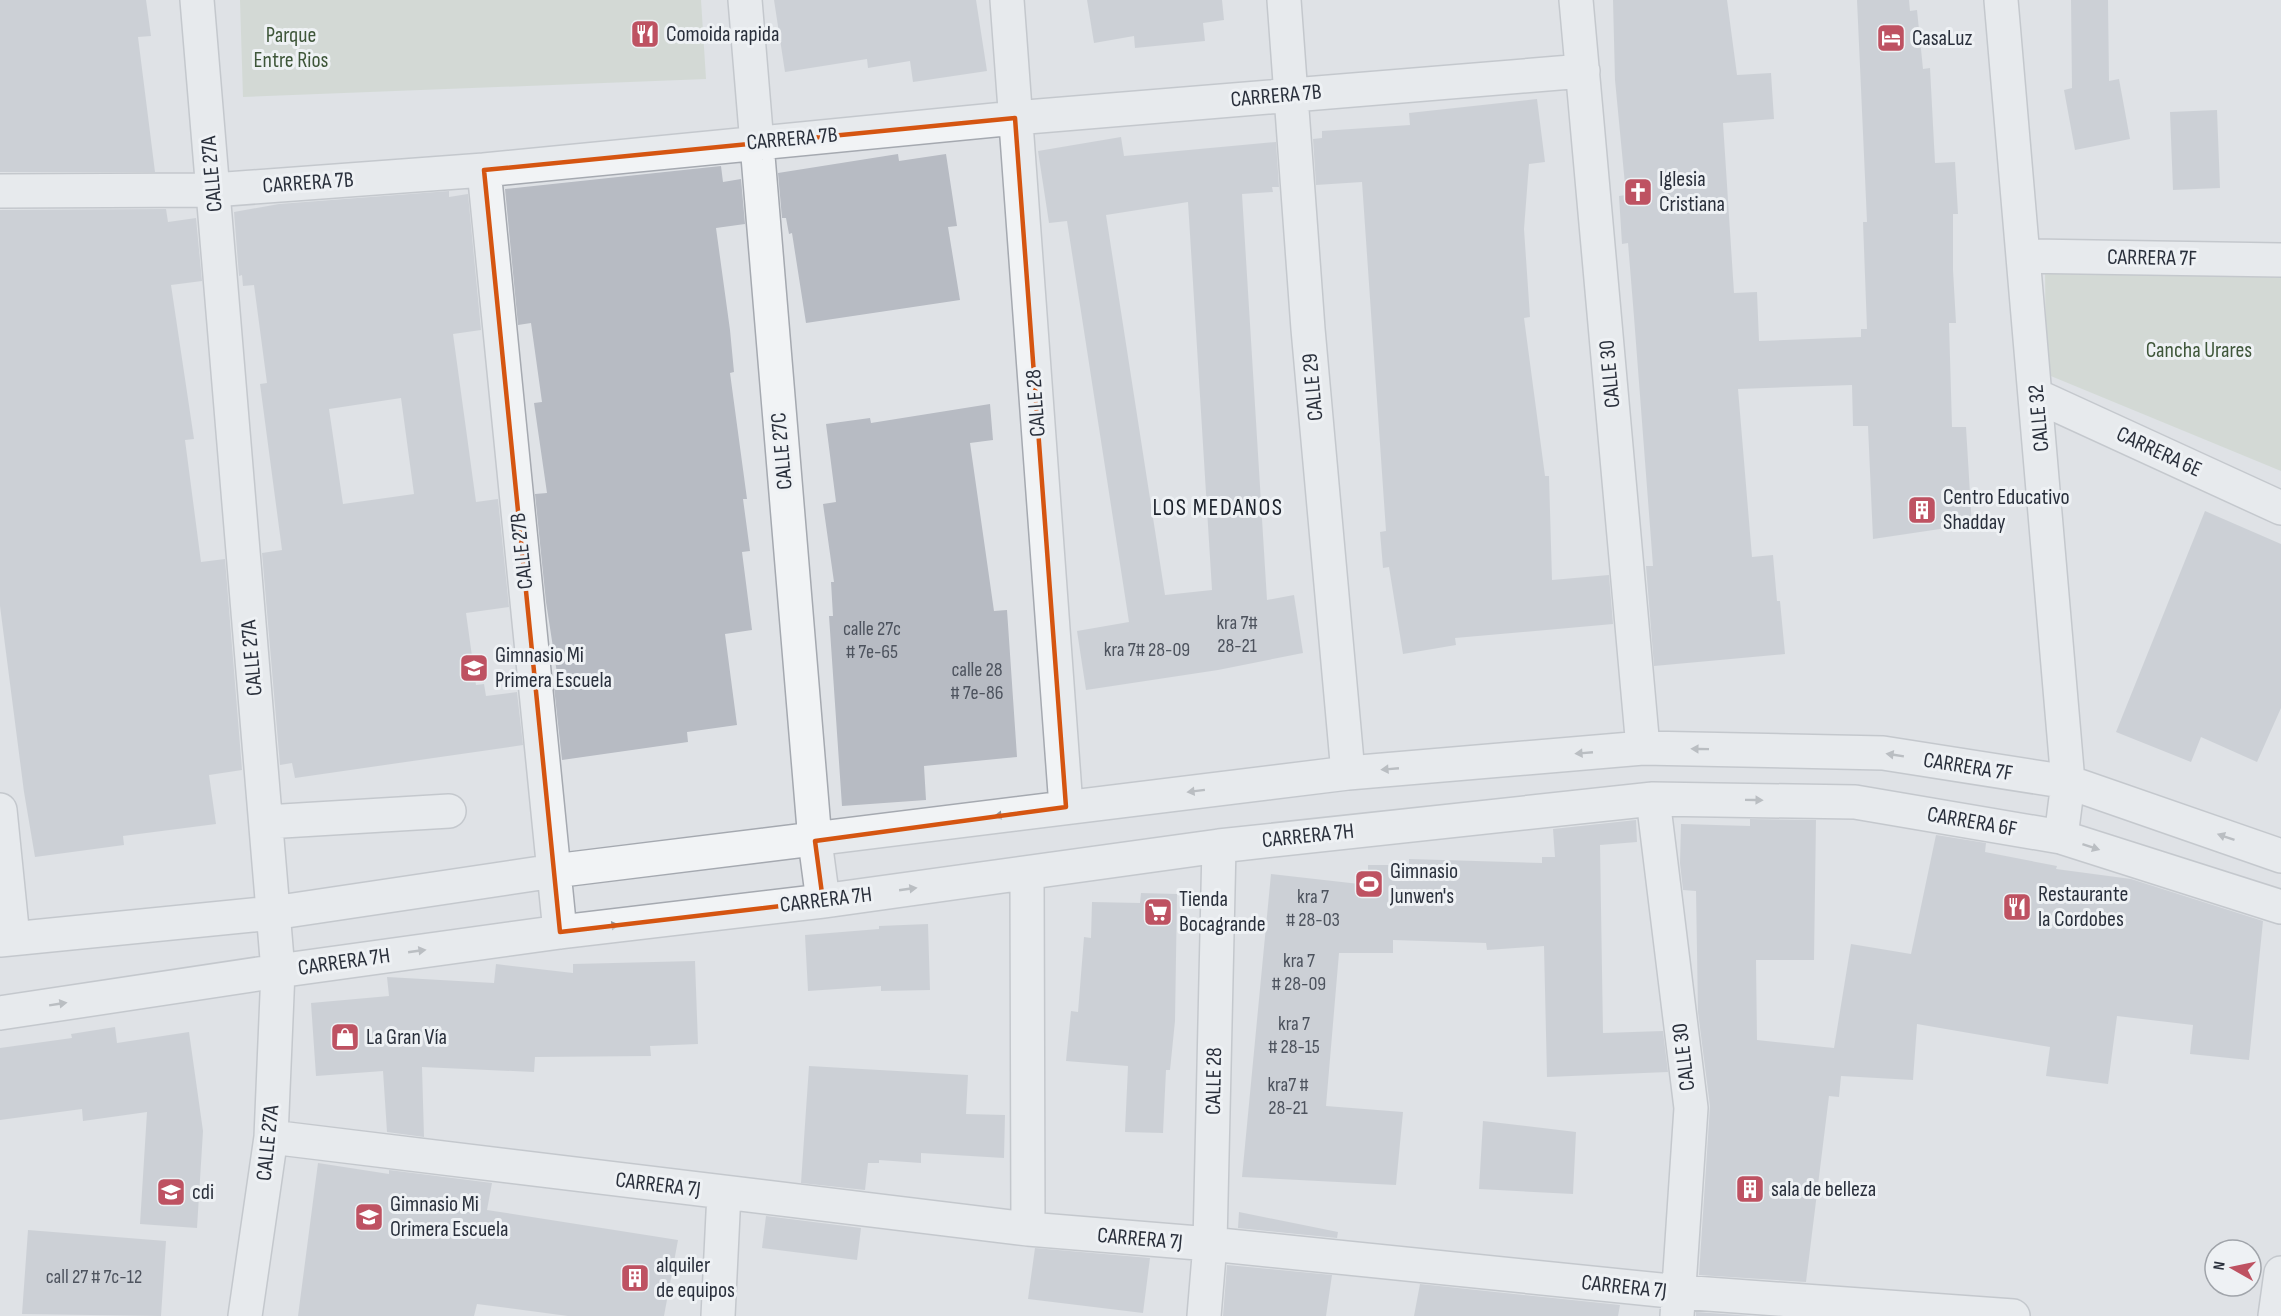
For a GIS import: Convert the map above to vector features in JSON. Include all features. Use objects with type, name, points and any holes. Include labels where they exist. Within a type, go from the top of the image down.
[{"type":"street","name":"CALLE 27A","points":[[197,0],[278,971],[271,1137],[245,1316]]},
{"type":"street","name":"CALLE 27C","points":[[745,0],[755,142],[815,841],[823,902]]},
{"type":"street","name":"CALLE 28","points":[[1007,0],[1066,807]]},
{"type":"street","name":"CALLE 29","points":[[1284,0],[1308,329],[1348,773]]},
{"type":"street","name":"CALLE 30","points":[[1576,0],[1643,748]]},
{"type":"street","name":"CALLE 32","points":[[2001,0],[2037,396],[2068,782],[2061,837]]},
{"type":"street","name":"CARRERA 7B","points":[[0,191],[213,190],[484,170],[1015,118],[1583,71]]},
{"type":"street","name":"CALLE 27B","points":[[484,170],[560,932]]},
{"type":"street","name":"CARRERA 7F","points":[[2024,256],[2281,260]]},
{"type":"street","name":"CARRERA 6E","points":[[2037,396],[2281,508]]},
{"type":"street","name":"CARRERA 7F","points":[[1643,748],[1883,753],[2068,782],[2281,856]]},
{"type":"street","points":[[0,810],[6,939],[273,913],[554,871],[815,841],[1066,807],[1348,773],[1643,748]]},
{"type":"street","name":"CALLE 30","points":[[1653,799],[1691,1108],[1679,1304]]},
{"type":"street","name":"CARRERA 6F","points":[[1653,799],[1855,802],[2061,837],[2281,907]]},
{"type":"street","name":"CARRERA 7H","points":[[0,1013],[560,932],[823,902],[1219,846],[1653,799]]},
{"type":"street","points":[[266,822],[449,811]]},
{"type":"street","name":"CALLE 28","points":[[1204,1316],[1210,1244],[1219,846]]},
{"type":"street","points":[[1027,873],[1028,1229]]},
{"type":"street","name":"CARRERA 7J","points":[[271,1137],[1028,1229],[1210,1244],[1679,1304],[2013,1316]]},
{"type":"street","points":[[718,1316],[724,1193]]},
{"type":"street","points":[[2275,1316],[2281,1273]]},
{"type":"highlighted area","points":[[1015,118],[1066,807],[815,841],[823,901],[560,932],[484,170]]},
{"type":"green space","name":"Parque Entre Rios","points":[[240,0],[701,0],[706,79],[243,97]]},
{"type":"green space","name":"Cancha Urares","points":[[2045,264],[2281,269],[2281,471],[2046,374]]},
{"type":"building","points":[[0,0],[146,0],[151,36],[138,37],[155,172],[0,172]]},
{"type":"building","points":[[774,0],[976,0],[987,71],[913,82],[910,61],[868,68],[867,59],[785,72]]},
{"type":"building","points":[[1087,0],[1222,0],[1224,20],[1203,23],[1205,41],[1135,48],[1134,36],[1094,43]]},
{"type":"building","points":[[1613,0],[1727,0],[1737,75],[1771,73],[1774,119],[1723,123],[1734,293],[1757,292],[1759,341],[1861,337],[1861,329],[1867,329],[1863,222],[1867,222],[1857,0],[1909,0],[1910,11],[1917,10],[1923,69],[1930,68],[1935,163],[1955,162],[1958,214],[1953,214],[1956,323],[1949,323],[1952,427],[1966,427],[1972,527],[1940,529],[1873,539],[1868,426],[1853,426],[1852,385],[1738,389],[1752,557],[1773,555],[1785,654],[1654,666],[1646,566],[1653,566],[1628,243],[1622,244],[1619,196],[1626,195],[1615,80]]},
{"type":"building","points":[[2071,0],[2108,0],[2109,81],[2119,79],[2130,139],[2075,150],[2064,90],[2072,88]]},
{"type":"building","points":[[1537,99],[1545,162],[1529,164],[1524,229],[1530,317],[1524,318],[1545,476],[1549,476],[1552,580],[1609,575],[1613,624],[1455,638],[1456,645],[1403,654],[1389,567],[1383,568],[1380,532],[1386,531],[1362,182],[1316,185],[1313,139],[1322,138],[1322,131],[1410,125],[1409,113]]},
{"type":"building","points":[[2217,110],[2220,188],[2173,190],[2170,112]]},
{"type":"building","points":[[1121,137],[1124,156],[1276,142],[1279,187],[1272,187],[1273,192],[1242,194],[1267,600],[1294,595],[1303,653],[1218,670],[1086,690],[1077,631],[1129,622],[1067,221],[1049,223],[1038,151]],"holes":[[[1188,202],[1212,590],[1165,595],[1106,215]]]},
{"type":"building","points":[[898,154],[899,161],[946,154],[957,226],[948,227],[960,300],[806,323],[792,233],[789,234],[786,218],[782,218],[778,173]]},
{"type":"building","points":[[721,166],[723,182],[741,179],[745,224],[716,228],[730,330],[734,372],[730,373],[747,499],[743,499],[750,551],[742,552],[752,630],[725,634],[737,725],[687,732],[688,742],[562,760],[554,687],[559,686],[546,602],[535,494],[547,493],[534,403],[542,402],[531,323],[518,325],[505,189]]},
{"type":"building","points":[[449,191],[449,197],[468,194],[481,330],[453,334],[476,502],[498,499],[509,607],[466,613],[476,685],[484,684],[486,696],[517,692],[523,745],[295,778],[292,763],[280,765],[262,553],[282,550],[260,384],[267,383],[254,285],[243,286],[242,275],[239,276],[234,212],[279,204]],"holes":[[[401,398],[414,494],[343,504],[329,409]]]},
{"type":"building","points":[[166,209],[168,222],[196,218],[202,281],[171,285],[194,439],[185,440],[201,562],[225,559],[242,770],[209,775],[216,824],[123,836],[124,845],[35,857],[24,792],[0,606],[0,210]]},
{"type":"building","points":[[990,404],[993,440],[970,443],[994,611],[1007,610],[1017,757],[924,766],[926,800],[842,806],[829,616],[833,616],[831,582],[834,582],[823,504],[836,502],[826,424],[870,418],[871,423]]},
{"type":"building","points":[[2205,511],[2281,544],[2281,708],[2257,762],[2201,737],[2191,762],[2116,732]]},
{"type":"building","points":[[1750,819],[1816,820],[1814,960],[1756,960],[1757,1040],[1834,1048],[1851,944],[1911,954],[1936,835],[1986,843],[1985,852],[2057,866],[2056,869],[2131,879],[2263,921],[2249,1060],[2190,1054],[2193,1025],[2117,1016],[2108,1084],[2046,1076],[2050,1047],[1917,1024],[1913,1080],[1841,1076],[1839,1097],[1829,1096],[1806,1282],[1699,1275],[1710,1106],[1698,1012],[1696,891],[1683,890],[1680,863],[1681,824],[1750,826]]},
{"type":"building","points":[[1636,820],[1637,842],[1600,845],[1603,1033],[1663,1031],[1668,1072],[1547,1077],[1544,946],[1487,950],[1486,943],[1393,940],[1393,953],[1339,953],[1326,1106],[1403,1112],[1396,1185],[1242,1177],[1271,874],[1368,885],[1368,865],[1409,865],[1409,859],[1542,863],[1542,857],[1555,857],[1553,829]]},
{"type":"building","points":[[1141,893],[1177,894],[1175,1021],[1170,1070],[1166,1070],[1163,1133],[1125,1132],[1128,1066],[1066,1061],[1071,1011],[1078,1012],[1084,937],[1091,938],[1092,902],[1140,903]]},
{"type":"building","points":[[928,924],[930,990],[881,991],[881,986],[808,991],[805,935],[879,929],[879,926]]},
{"type":"building","points":[[695,961],[698,1044],[650,1046],[651,1056],[535,1057],[534,1072],[422,1067],[424,1137],[387,1132],[383,1071],[316,1076],[311,1003],[389,996],[387,977],[494,983],[496,964],[573,973],[573,964]]},
{"type":"building","points":[[115,1027],[117,1043],[189,1032],[203,1131],[197,1228],[140,1224],[147,1112],[83,1121],[82,1109],[0,1120],[0,1048],[72,1038],[71,1034]]},
{"type":"building","points":[[809,1066],[968,1075],[966,1114],[1005,1115],[1004,1158],[921,1153],[921,1163],[879,1160],[879,1163],[868,1163],[865,1190],[801,1183]]},
{"type":"building","points":[[1483,1121],[1576,1132],[1573,1194],[1479,1189]]},
{"type":"building","points":[[318,1163],[389,1174],[389,1170],[492,1183],[487,1210],[678,1240],[664,1316],[568,1316],[477,1304],[474,1316],[298,1316]]},
{"type":"building","points":[[1239,1212],[1338,1232],[1337,1238],[1238,1228]]},
{"type":"building","points":[[766,1216],[861,1228],[857,1260],[762,1248]]},
{"type":"building","points":[[28,1230],[166,1241],[161,1316],[22,1314]]},
{"type":"building","points":[[1035,1248],[1150,1258],[1143,1313],[1028,1299]]},
{"type":"building","points":[[1227,1265],[1332,1275],[1326,1316],[1223,1316]]},
{"type":"building","points":[[1420,1284],[1620,1305],[1618,1316],[1414,1316]]},
{"type":"building","points":[[1696,1312],[1752,1316],[1696,1316]]},
{"type":"place","name":"Comoida rapida","points":[[645,34]]},
{"type":"place","name":"CasaLuz","points":[[1891,38]]},
{"type":"place","name":"Iglesia Cristiana","points":[[1638,192]]},
{"type":"place","name":"Centro Educativo Shadday","points":[[1922,510]]},
{"type":"place","name":"Gimnasio Mi Primera Escuela","points":[[474,668]]},
{"type":"place","name":"Gimnasio Junwen's","points":[[1369,884]]},
{"type":"place","name":"Restaurante la Cordobes","points":[[2017,907]]},
{"type":"place","name":"Tienda Bocagrande","points":[[1158,912]]},
{"type":"place","name":"La Gran Vía","points":[[345,1037]]},
{"type":"place","name":"sala de belleza","points":[[1750,1189]]},
{"type":"place","name":"cdi","points":[[171,1192]]},
{"type":"place","name":"Gimnasio Mi Orimera Escuela","points":[[369,1217]]},
{"type":"place","name":"alquiler de equipos","points":[[635,1278]]},
{"type":"district","name":"LOS MEDANOS","points":[[1218,507]]}]
